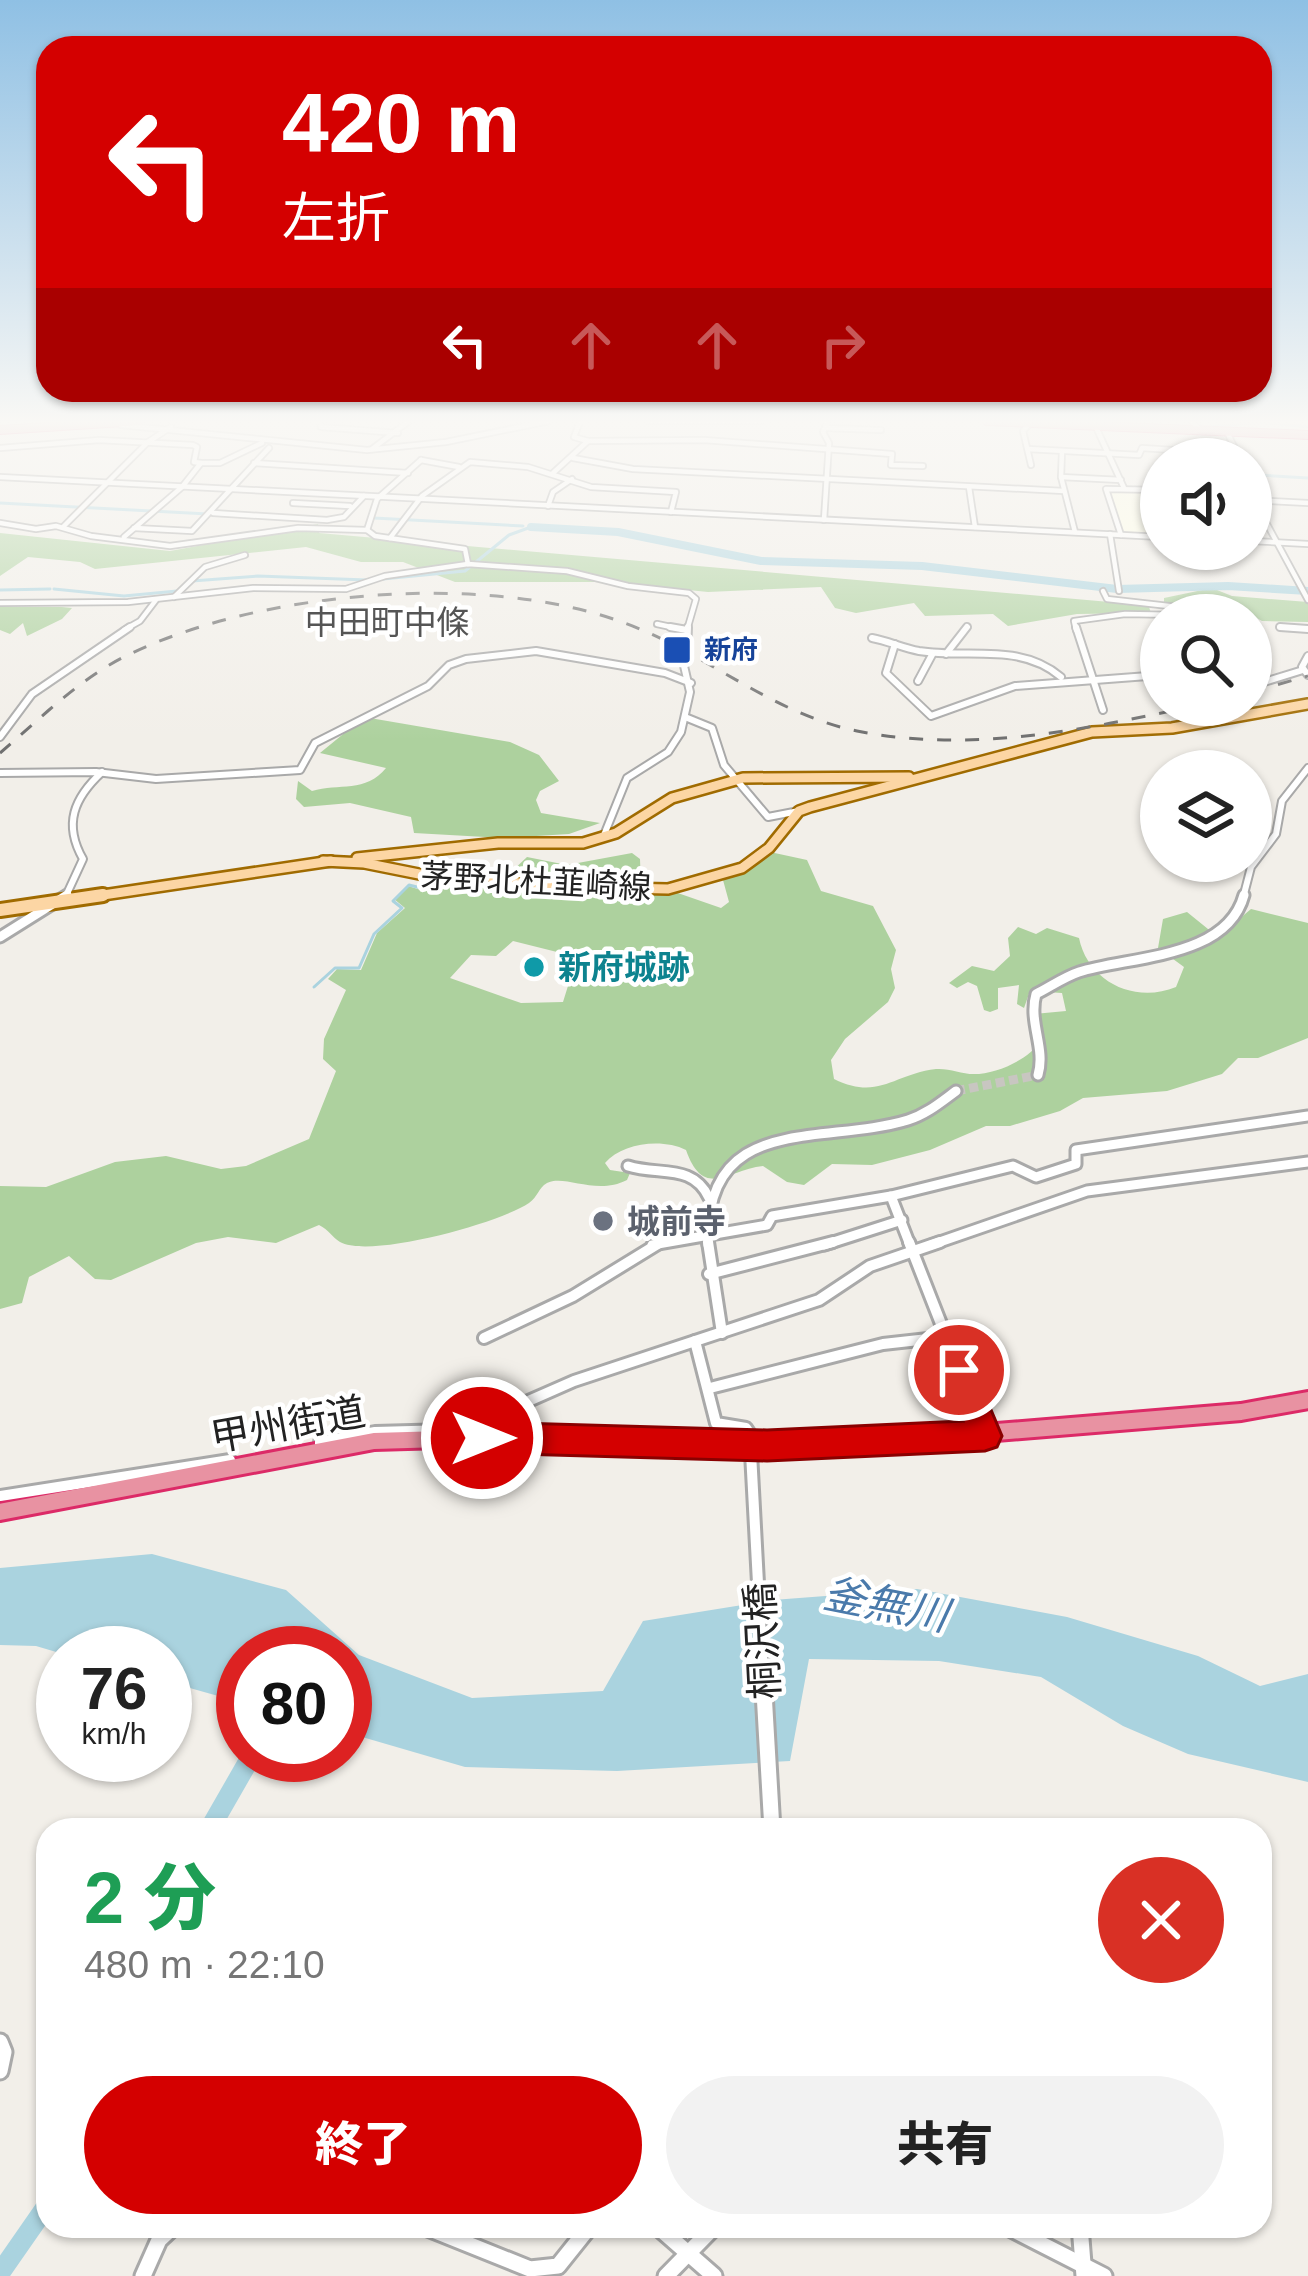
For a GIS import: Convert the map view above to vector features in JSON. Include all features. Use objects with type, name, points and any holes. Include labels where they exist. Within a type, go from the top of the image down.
[{"type":"highway","name":"甲州街道","points":[[0,1512],[320,1450],[427,1437],[751,1449],[985,1436],[1241,1412],[1308,1400]]},
{"type":"main road","name":"茅野北杜韮崎線","points":[[323,862],[364,863],[434,878],[488,876],[531,886],[668,889],[722,877],[753,861],[799,811],[1100,731],[1172,728],[1308,704]]},
{"type":"main road","name":"茅野北杜韮崎線","points":[[0,910],[323,862],[498,843],[566,845],[601,839],[672,797],[734,780],[934,776]]},
{"type":"street","points":[[64,527],[91,536],[179,546],[298,528],[367,530],[465,549],[468,564]]},
{"type":"street","points":[[124,537],[134,529],[192,531],[197,527]]},
{"type":"street","points":[[391,535],[397,527]]},
{"type":"street","points":[[979,527],[1140,535]]},
{"type":"street","points":[[1074,527],[1075,532]]},
{"type":"street","points":[[1118,527],[1121,535]]},
{"type":"street","points":[[1110,534],[1118,589],[1103,591],[1102,597],[1140,602]]},
{"type":"street","points":[[1272,534],[1308,600]]},
{"type":"street","points":[[391,535],[425,536]]},
{"type":"street","points":[[1272,542],[1308,544]]},
{"type":"street","points":[[174,597],[207,564],[245,554]]},
{"type":"street","points":[[0,603],[346,589],[468,564],[567,571],[628,586],[689,593],[696,599],[687,630],[685,655],[691,683],[686,718],[672,747],[632,772],[622,784],[615,798],[614,823],[601,839]]},
{"type":"street","points":[[0,737],[32,694],[101,642],[140,621],[156,600]]},
{"type":"street","points":[[1134,614],[1140,614]]},
{"type":"street","points":[[1103,710],[1074,621],[1140,614]]},
{"type":"street","points":[[657,624],[687,630]]},
{"type":"street","points":[[946,654],[968,626]]},
{"type":"street","points":[[1280,627],[1308,629]]},
{"type":"street","points":[[872,638],[946,654],[1023,658],[1061,677]]},
{"type":"street","points":[[895,644],[886,673],[932,716],[1002,687],[1061,677],[1140,675]]},
{"type":"street","points":[[1,773],[102,772],[156,779],[299,770],[315,743],[428,686],[448,665],[500,653],[536,651],[665,673],[691,683]]},
{"type":"street","points":[[918,680],[933,652]]},
{"type":"street","points":[[1272,681],[1306,673],[1308,656]]},
{"type":"street","points":[[686,718],[712,728],[711,740],[734,780],[768,817],[799,811]]},
{"type":"street","points":[[1037,1075],[1043,1066],[1029,1019],[1036,994],[1075,973],[1175,951],[1217,932],[1240,909],[1251,867],[1276,834],[1282,801],[1308,768]]},
{"type":"street","points":[[0,937],[65,898],[83,859],[72,842],[70,815],[87,785],[102,772]]},
{"type":"street","points":[[709,1198],[728,1167],[768,1144],[796,1134],[918,1116],[956,1091]]},
{"type":"street","points":[[484,1338],[588,1288],[655,1244],[767,1225],[772,1216],[891,1196],[1013,1166],[1036,1177],[1076,1164],[1076,1150],[1308,1116]]},
{"type":"street","points":[[320,1450],[320,1442],[375,1432],[448,1430],[476,1424],[574,1382],[819,1300],[870,1266],[1087,1192],[1308,1162]]},
{"type":"street","points":[[628,1166],[694,1175],[705,1184],[711,1234],[709,1274],[722,1333]]},
{"type":"street","points":[[891,1196],[985,1436]]},
{"type":"street","points":[[709,1274],[796,1254],[902,1220]]},
{"type":"street","points":[[710,1388],[883,1344],[946,1337]]},
{"type":"street","points":[[695,1341],[716,1424],[749,1430],[751,1449]]},
{"type":"street","name":"桐沢橋","points":[[751,1449],[771,1818]]},
{"type":"street","points":[[0,1496],[230,1460],[230,1468]]},
{"type":"street","points":[[0,2042],[4,2051],[0,2071]]},
{"type":"street","points":[[143,2276],[161,2238]]},
{"type":"street","points":[[452,2238],[530,2269],[558,2266],[580,2238]]},
{"type":"street","points":[[671,2238],[713,2276]]},
{"type":"street","points":[[666,2276],[704,2238]]},
{"type":"street","points":[[1026,2238],[1084,2272],[1104,2276]]},
{"type":"street","points":[[1080,2238],[1084,2272]]},
{"type":"shaded area","points":[[1120,527],[1140,527],[1140,534],[1122,533]]},
{"type":"green space","points":[[318,527],[319,533],[1121,603],[1140,606],[1140,613],[1077,614],[1008,626],[993,614],[925,616],[914,603],[856,613],[835,608],[821,587],[708,592],[609,582],[455,582],[403,562],[361,562],[306,547],[95,569],[80,562],[28,557],[0,576],[0,533],[170,551]]},
{"type":"green space","points":[[1212,588],[1227,594],[1183,594]]},
{"type":"green space","points":[[1272,599],[1308,602],[1308,622],[1272,621]]},
{"type":"green space","points":[[0,607],[72,608],[62,619],[27,636],[23,623],[10,634],[0,630]]},
{"type":"green space","points":[[364,717],[510,742],[539,755],[559,781],[540,791],[536,800],[541,813],[600,823],[569,834],[503,838],[414,833],[411,817],[350,803],[304,807],[296,799],[298,781],[312,791],[352,786],[370,781],[386,768],[320,753]]},
{"type":"green space","points":[[770,852],[807,860],[821,891],[873,906],[896,950],[891,969],[895,988],[888,1002],[845,1039],[831,1060],[834,1079],[850,1085],[875,1087],[936,1069],[983,1073],[1012,1064],[1036,1048],[1041,1041],[1034,1014],[1066,1011],[1062,993],[1030,991],[1024,1008],[1017,1004],[1019,985],[998,988],[998,1009],[990,1012],[984,1010],[977,986],[968,982],[957,988],[949,983],[972,966],[994,971],[1010,956],[1008,938],[1018,927],[1036,934],[1047,928],[1079,938],[1092,967],[1103,977],[1145,993],[1176,987],[1184,967],[1158,948],[1163,919],[1187,912],[1208,929],[1225,931],[1251,909],[1308,923],[1308,1038],[1258,1058],[1238,1058],[1222,1074],[1167,1091],[1083,1098],[1060,1111],[1010,1126],[986,1126],[930,1150],[872,1165],[832,1164],[804,1185],[787,1182],[763,1166],[709,1178],[693,1165],[686,1150],[643,1144],[605,1163],[610,1170],[630,1173],[627,1180],[604,1186],[547,1183],[532,1201],[514,1211],[464,1229],[378,1246],[340,1242],[319,1225],[276,1243],[228,1237],[196,1243],[111,1280],[95,1279],[69,1256],[29,1277],[22,1303],[0,1309],[0,1186],[46,1187],[115,1162],[166,1156],[221,1169],[246,1166],[309,1139],[336,1071],[323,1059],[324,1039],[346,990],[328,979],[337,969],[361,970],[377,933],[405,908],[394,899],[408,886],[421,890],[444,880],[480,877],[559,890],[672,891],[721,908],[729,902],[723,880],[747,870]],"holes":[[[513,941],[577,957],[563,1002],[521,1003],[450,978],[471,955],[496,956]]]},
{"type":"green space","points":[[632,853],[640,859],[641,887],[531,884],[507,876],[527,857],[567,865]]},
{"type":"water","points":[[152,1554],[286,1590],[326,1626],[216,1626],[216,1695],[192,1689],[192,1626],[36,1626],[36,1646],[0,1645],[0,1568]]},
{"type":"water","name":"釜無川","points":[[917,1589],[1067,1617],[1198,1656],[1260,1686],[1308,1674],[1308,1782],[1188,1754],[1123,1726],[1041,1677],[939,1661],[809,1659],[790,1761],[617,1771],[465,1767],[372,1740],[372,1660],[472,1698],[603,1691],[643,1621],[773,1600]]},
{"type":"waterway","points":[[383,579],[465,571],[509,535],[530,527]]},
{"type":"waterway","points":[[535,527],[618,532],[761,561],[922,566],[1117,589],[1228,586],[1308,591]]},
{"type":"waterway","points":[[192,581],[258,576],[367,580]]},
{"type":"waterway","points":[[0,590],[50,589]]},
{"type":"waterway","points":[[54,589],[124,596],[177,591]]},
{"type":"waterway","points":[[314,987],[335,968],[359,968],[374,934],[402,908],[393,901],[409,885],[421,888],[438,881]]},
{"type":"waterway","points":[[216,1818],[237,1782]]},
{"type":"waterway","points":[[0,2273],[36,2221]]},
{"type":"tunnel","points":[[956,1091],[1038,1075]]},
{"type":"railway","points":[[0,753],[112,663],[183,632],[306,603],[438,593],[564,606],[619,621],[794,710],[857,731],[943,740],[986,739],[1140,717]]},
{"type":"railway","points":[[1272,686],[1308,676]]},
{"type":"place","name":"新府","points":[[677,650]]},
{"type":"place","name":"新府城跡","points":[[534,967]]},
{"type":"place","name":"城前寺","points":[[603,1221]]},
{"type":"district","name":"中田町中條","points":[[387,622]]},
{"type":"route","points":[[482,1438],[767,1445],[985,1436],[959,1370]]}]
